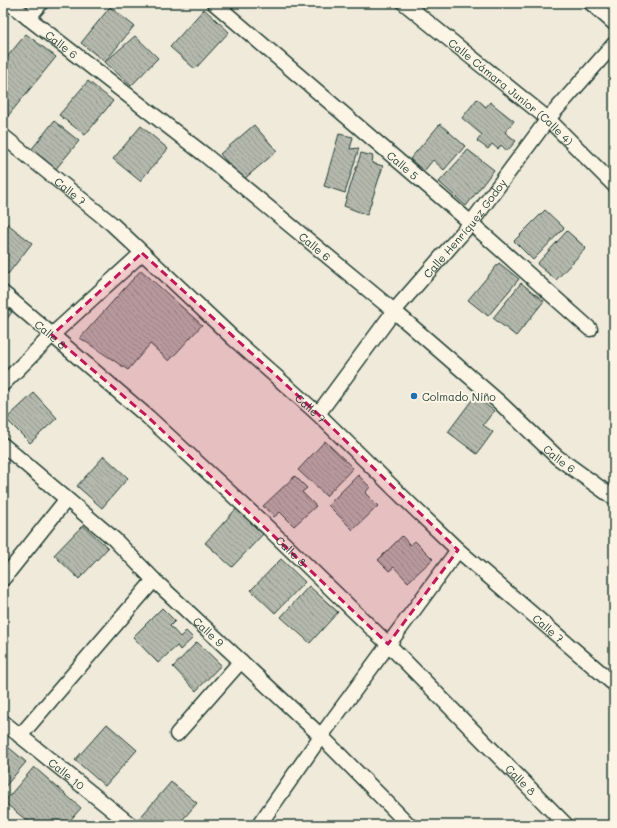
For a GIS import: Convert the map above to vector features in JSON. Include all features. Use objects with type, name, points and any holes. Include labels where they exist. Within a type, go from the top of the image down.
[{"type":"street","name":"Calle 6","points":[[9,3],[205,155],[394,311],[499,402],[557,457],[614,498]]},
{"type":"street","points":[[28,18],[40,3]]},
{"type":"street","name":"Calle 5","points":[[214,3],[471,223],[590,329]]},
{"type":"street","name":"Calle Cámara Junior (Calle 4)","points":[[404,3],[548,119],[614,185]]},
{"type":"street","points":[[591,3],[614,23]]},
{"type":"street","name":"Calle Henríquez Godoy","points":[[318,414],[394,311],[471,223],[548,119],[614,44]]},
{"type":"street","name":"Calle 7","points":[[3,136],[112,224],[234,339],[318,414],[458,550],[614,684]]},
{"type":"street","points":[[3,384],[52,335],[142,253]]},
{"type":"street","name":"Calle 8","points":[[3,293],[148,417],[265,525],[388,644],[566,825]]},
{"type":"street","name":"Calle 9","points":[[3,445],[66,500],[114,539],[154,580],[321,736],[409,825]]},
{"type":"street","points":[[3,578],[66,500]]},
{"type":"street","points":[[258,825],[321,736],[458,550]]},
{"type":"street","points":[[20,736],[154,580]]},
{"type":"street","points":[[177,734],[241,661]]},
{"type":"street","name":"Calle 10","points":[[3,722],[131,825]]},
{"type":"highlighted area","points":[[142,253],[318,414],[458,550],[388,644],[148,417],[52,335]]},
{"type":"building","points":[[110,7],[134,26],[105,62],[81,43]]},
{"type":"building","points":[[204,9],[229,32],[195,69],[170,47]]},
{"type":"building","points":[[26,34],[56,57],[3,122],[3,62]]},
{"type":"building","points":[[135,36],[158,58],[131,86],[105,62]]},
{"type":"building","points":[[88,81],[113,101],[85,135],[59,115]]},
{"type":"building","points":[[477,99],[486,107],[490,102],[514,121],[505,132],[516,141],[507,151],[501,145],[498,149],[492,144],[488,149],[477,141],[482,135],[462,118]]},
{"type":"building","points":[[54,121],[79,141],[55,170],[31,150]]},
{"type":"building","points":[[440,124],[465,146],[444,170],[433,160],[424,171],[410,159]]},
{"type":"building","points":[[254,125],[277,151],[243,180],[220,154]]},
{"type":"building","points":[[141,126],[168,149],[140,181],[113,159]]},
{"type":"building","points":[[339,134],[353,137],[350,149],[359,148],[345,193],[324,186]]},
{"type":"building","points":[[468,150],[494,170],[466,206],[439,182]]},
{"type":"building","points":[[361,153],[373,156],[372,163],[383,166],[367,215],[344,206]]},
{"type":"building","points":[[545,210],[564,228],[533,260],[514,241]]},
{"type":"building","points":[[5,222],[32,243],[8,274],[3,270],[3,224]]},
{"type":"building","points":[[567,231],[586,248],[556,280],[537,264]]},
{"type":"building","points":[[499,263],[519,279],[488,316],[468,300]]},
{"type":"building","points":[[141,270],[202,325],[169,361],[150,344],[128,370],[80,338]]},
{"type":"building","points":[[521,283],[544,301],[516,336],[493,318]]},
{"type":"building","points":[[3,305],[12,312],[3,324]]},
{"type":"building","points":[[34,393],[57,418],[30,443],[6,419]]},
{"type":"building","points":[[475,396],[494,411],[483,425],[493,432],[477,454],[448,432]]},
{"type":"building","points":[[325,441],[353,468],[326,496],[298,470]]},
{"type":"building","points":[[104,456],[128,478],[102,508],[77,486]]},
{"type":"building","points":[[358,475],[370,487],[365,493],[378,506],[353,530],[328,505]]},
{"type":"building","points":[[295,476],[307,488],[302,492],[316,506],[294,526],[280,512],[274,517],[263,506]]},
{"type":"building","points":[[236,509],[263,534],[232,567],[205,543]]},
{"type":"building","points":[[83,525],[108,548],[79,579],[54,555]]},
{"type":"building","points":[[402,536],[410,545],[415,541],[433,559],[408,582],[394,567],[389,571],[378,560]]},
{"type":"building","points":[[281,559],[305,582],[275,613],[251,590]]},
{"type":"building","points":[[309,586],[338,612],[310,643],[281,617]]},
{"type":"building","points":[[162,608],[175,621],[170,626],[180,637],[186,631],[193,638],[180,650],[177,646],[158,663],[133,637]]},
{"type":"building","points":[[3,636],[9,641],[3,649]]},
{"type":"building","points":[[197,642],[221,665],[196,691],[173,667]]},
{"type":"building","points":[[107,724],[137,750],[105,786],[75,760]]},
{"type":"building","points":[[7,746],[26,762],[3,789],[3,750]]},
{"type":"building","points":[[34,767],[81,808],[66,825],[32,825],[4,802]]},
{"type":"building","points":[[171,782],[197,803],[178,825],[145,825],[138,820]]},
{"type":"place","name":"Colmado Niño","points":[[414,396]]}]
